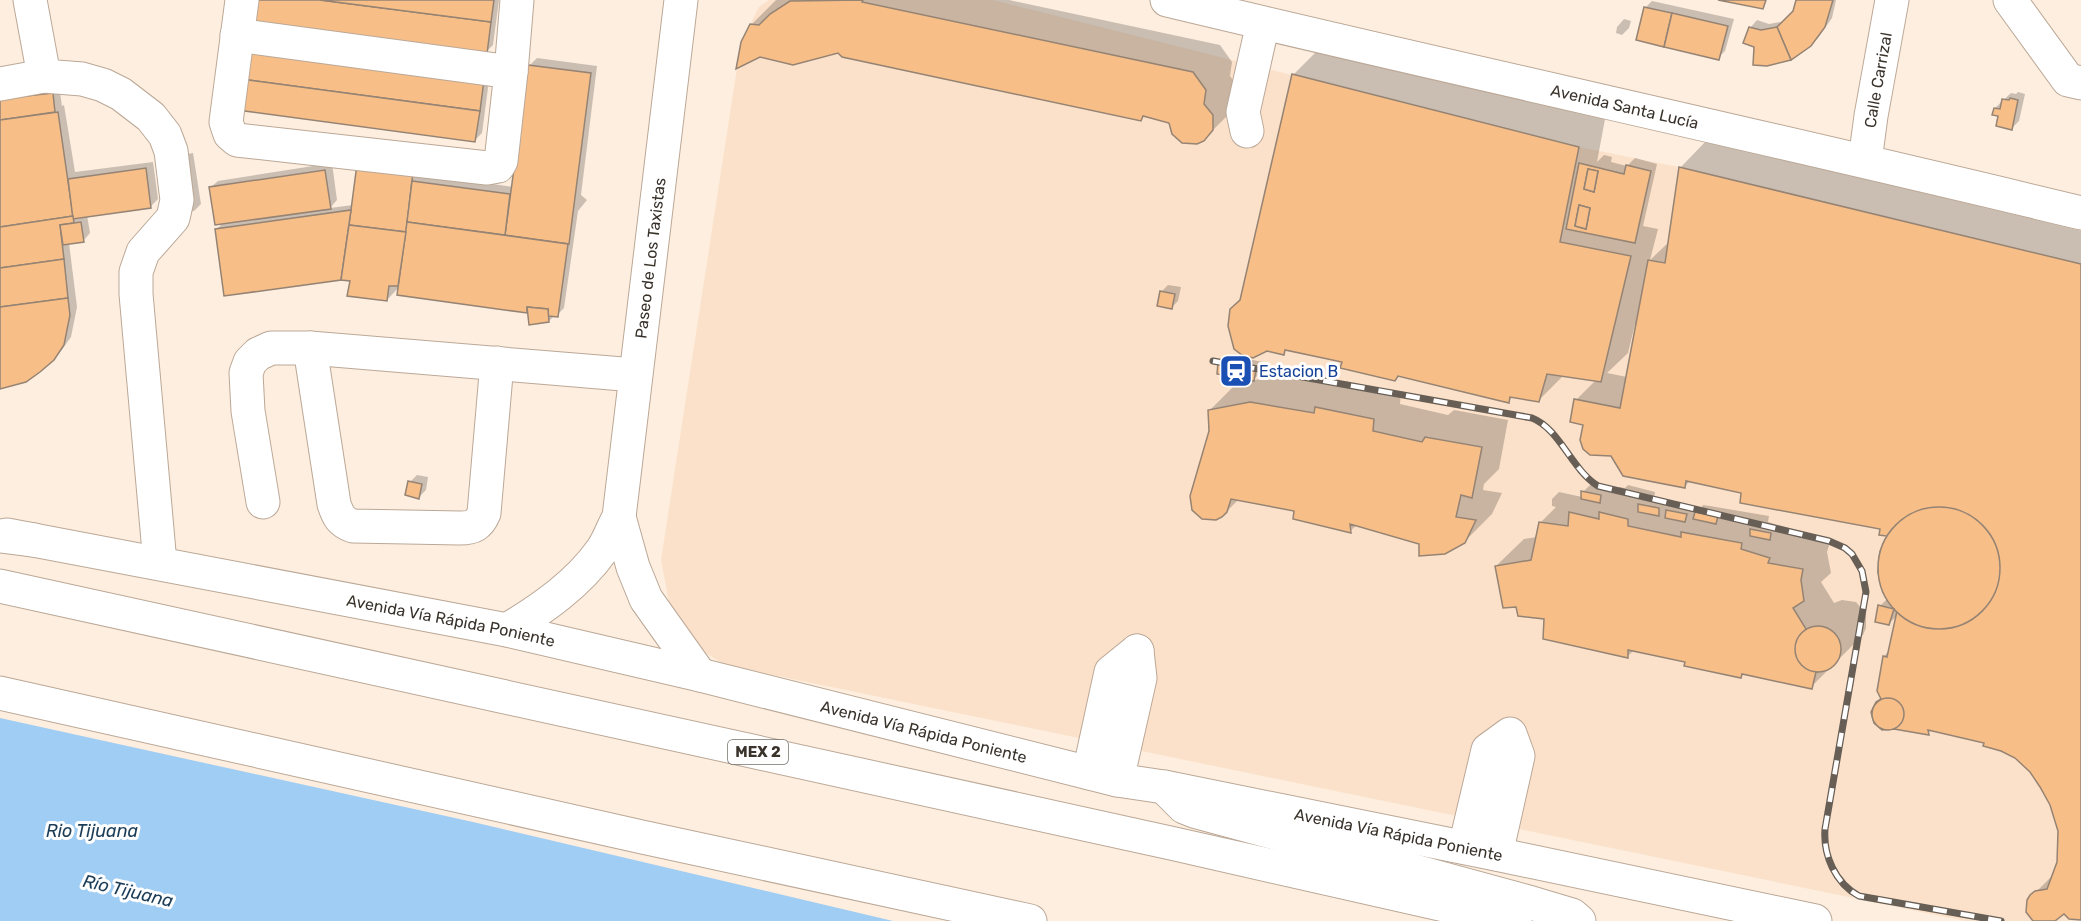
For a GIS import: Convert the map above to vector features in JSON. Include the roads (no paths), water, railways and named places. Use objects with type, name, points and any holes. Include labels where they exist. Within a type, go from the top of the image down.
[{"type":"main road","points":[[30,0],[44,76]]},
{"type":"main road","points":[[242,0],[226,122],[230,134],[237,140],[487,168],[498,166],[501,161],[517,0]]},
{"type":"main road","name":"Paseo de Los Taxistas","points":[[507,630],[540,610],[571,584],[602,550],[619,517],[681,0]]},
{"type":"main road","name":"Avenida Santa Lucía","points":[[1167,0],[2081,213]]},
{"type":"main road","name":"Calle Carrizal","points":[[1865,161],[1870,116],[1892,0]]},
{"type":"main road","points":[[2010,0],[2068,80],[2081,83]]},
{"type":"main road","points":[[237,35],[511,72]]},
{"type":"main road","points":[[0,84],[44,76],[82,79],[103,85],[121,94],[151,117],[165,135],[171,151],[177,200],[173,218],[143,252],[136,272],[136,294],[160,563]]},
{"type":"main road","points":[[263,502],[248,411],[246,373],[249,362],[258,354],[271,348],[310,348],[635,375]]},
{"type":"main road","points":[[310,348],[334,504],[343,523],[353,526],[472,528],[480,523],[484,513],[497,363]]},
{"type":"main road","name":"Paseo de Los Taxistas","points":[[619,517],[633,567],[646,599],[700,675]]},
{"type":"main road","name":"Avenida Vía Rápida Poniente","points":[[0,535],[160,563],[507,630],[700,675],[1103,776],[1481,850],[1815,921]]},
{"type":"main road","name":"MEX 2","points":[[0,586],[1515,921]]},
{"type":"main road","points":[[0,693],[642,837],[1030,921]]},
{"type":"main road","points":[[1164,787],[1184,807],[1194,812],[1528,902],[1572,915],[1579,921]]},
{"type":"water","name":"Rio Tijuana","points":[[0,718],[473,822],[893,921],[0,921]]},
{"type":"railway","points":[[1213,361],[1532,418],[1542,423],[1550,431],[1580,470],[1598,486],[1829,541],[1845,548],[1852,554],[1862,571],[1866,592],[1825,829],[1826,849],[1832,867],[1843,884],[1859,896],[2001,921]]},
{"type":"place","name":"Estacion B","points":[[1236,371]]},
{"type":"water label","name":"Río Tijuana","points":[[128,891]]}]
